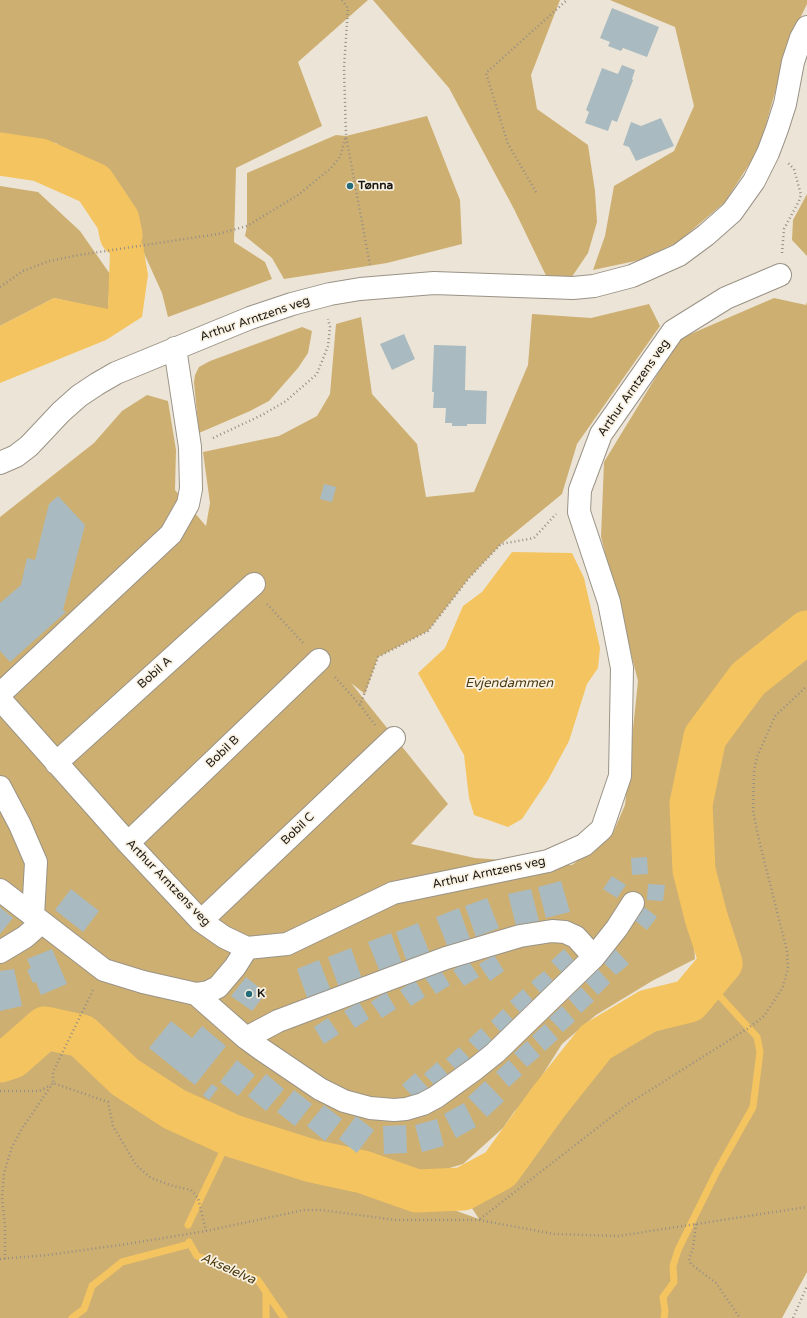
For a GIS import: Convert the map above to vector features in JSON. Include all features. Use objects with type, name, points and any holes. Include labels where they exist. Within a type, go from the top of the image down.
[{"type":"street","name":"Arthur Arntzens veg","points":[[0,463],[16,456],[29,446],[61,412],[79,396],[116,373],[250,318],[292,304],[330,294],[360,289],[434,283],[573,288],[594,286],[632,276],[679,255],[706,235],[732,212],[754,181],[768,153],[785,104],[793,62],[801,38],[807,27]]},
{"type":"street","name":"Arthur Arntzens veg","points":[[0,699],[128,843],[201,921],[224,937],[247,948],[287,944],[393,893],[548,861],[584,845],[602,829],[620,776],[622,668],[609,602],[579,512],[580,490],[600,434],[673,331],[726,298],[780,275]]},
{"type":"street","points":[[0,694],[171,534],[188,504],[191,489],[190,447],[175,348]]},
{"type":"street","name":"Bobil A","points":[[56,763],[254,584]]},
{"type":"street","name":"Bobil B","points":[[128,843],[319,660]]},
{"type":"street","name":"Bobil C","points":[[201,921],[392,740]]},
{"type":"street","points":[[0,787],[20,825],[36,862],[37,919],[25,938],[0,952]]},
{"type":"street","points":[[0,890],[104,970],[143,982],[196,994],[208,992],[218,988],[235,967],[247,948]]},
{"type":"street","points":[[196,994],[246,1038],[276,1060],[335,1097],[370,1108],[386,1110],[416,1106],[436,1097],[495,1053],[594,957],[618,928],[633,903]]},
{"type":"street","points":[[246,1038],[278,1021],[392,978],[459,954],[520,936],[552,931],[565,932],[576,936],[594,957]]},
{"type":"path","points":[[342,0],[348,8],[344,68],[346,136],[370,266]]},
{"type":"path","points":[[536,192],[508,144],[486,73],[567,0]]},
{"type":"path","points":[[0,287],[23,271],[49,261],[110,250],[218,234],[247,226],[298,195],[330,169],[340,157],[346,136]]},
{"type":"path","points":[[768,153],[787,161],[794,169],[801,195],[784,229],[780,275]]},
{"type":"path","points":[[190,447],[262,416],[286,401],[317,374],[328,346],[330,327],[326,312]]},
{"type":"path","points":[[392,740],[360,705],[378,657],[428,631],[469,578],[501,544],[534,538],[580,490]]},
{"type":"path","points":[[479,1220],[628,1104],[747,1029],[764,1016],[783,987],[788,968],[787,951],[759,840],[753,811],[752,787],[757,757],[775,716],[807,686]]},
{"type":"path","points":[[5,1259],[5,1225],[2,1198],[4,1173],[12,1147],[23,1127],[53,1084],[53,1072],[81,1013]]},
{"type":"path","points":[[0,1091],[39,1091],[53,1084],[108,1102],[113,1126],[136,1164],[151,1178],[173,1186],[191,1190],[198,1198],[206,1231]]},
{"type":"path","points":[[0,1259],[64,1253],[206,1231],[304,1210],[320,1210],[396,1220],[479,1220],[554,1234],[618,1236],[807,1207]]},
{"type":"path","points":[[696,1224],[693,1248],[689,1259],[691,1264],[716,1283],[740,1318]]},
{"type":"path","points":[[793,1318],[807,1286]]},
{"type":"shaded area","points":[[0,0],[368,0],[298,62],[322,126],[236,168],[234,242],[265,262],[272,279],[168,317],[162,293],[128,218],[105,176],[56,143],[0,136]]},
{"type":"shaded area","points":[[373,0],[560,0],[531,75],[537,109],[588,145],[595,191],[597,222],[588,253],[567,284],[552,288],[514,209],[449,88]]},
{"type":"shaded area","points":[[610,0],[807,0],[807,4],[790,39],[759,149],[725,202],[678,242],[640,260],[593,270],[605,236],[614,186],[674,151],[694,106],[675,27]]},
{"type":"shaded area","name":"Tønna","points":[[427,116],[460,200],[462,244],[387,263],[284,279],[272,258],[245,236],[247,226],[247,173],[336,135],[346,136]]},
{"type":"shaded area","points":[[0,186],[38,192],[80,231],[110,274],[108,310],[54,298],[0,326]]},
{"type":"shaded area","points":[[807,194],[807,256],[792,240],[793,220]]},
{"type":"shaded area","points":[[774,298],[806,305],[807,302],[807,625],[766,655],[701,735],[686,841],[695,959],[652,981],[596,1015],[562,1044],[529,1096],[514,1112],[503,1128],[463,1164],[436,1172],[404,1175],[374,1167],[345,1155],[318,1150],[264,1136],[229,1123],[124,1055],[110,1085],[160,1117],[208,1144],[314,1170],[364,1191],[417,1206],[451,1209],[479,1219],[462,1193],[501,1170],[598,1044],[648,1012],[691,1002],[725,963],[709,916],[698,871],[697,805],[707,741],[750,684],[807,637],[807,1272],[782,1318],[0,1318],[0,517],[94,443],[122,411],[147,395],[168,401],[176,450],[175,490],[206,526],[210,503],[203,452],[279,436],[317,416],[330,394],[336,324],[361,317],[372,394],[417,444],[426,497],[474,492],[528,365],[532,314],[591,318],[649,304],[660,326],[577,444],[562,494],[501,544],[469,578],[428,631],[378,657],[365,694],[351,683],[448,804],[411,844],[475,858],[572,865],[613,833],[625,805],[638,681],[601,537],[604,462],[679,339]]},
{"type":"shaded area","points":[[302,327],[312,331],[308,353],[298,368],[269,401],[199,433],[194,383],[195,375],[199,367],[210,361]]},
{"type":"water","points":[[40,160],[94,184],[128,218],[143,245],[148,275],[142,317],[106,340],[0,383],[0,326],[54,298],[108,309],[110,250],[83,197]]},
{"type":"water","name":"Evjendammen","points":[[512,552],[572,553],[584,578],[600,648],[598,668],[587,684],[569,741],[548,780],[522,819],[508,827],[474,815],[469,798],[464,755],[418,673],[445,648],[463,606],[482,592]]},
{"type":"building","points":[[612,8],[659,27],[647,57],[623,48],[621,51],[608,46],[610,42],[600,38]]},
{"type":"building","points":[[622,65],[635,70],[633,80],[617,122],[612,120],[608,131],[585,123],[589,112],[586,110],[602,68],[618,74]]},
{"type":"building","points":[[661,118],[674,146],[636,161],[629,147],[623,145],[631,122],[641,126]]},
{"type":"building","points":[[404,334],[415,359],[392,370],[380,344]]},
{"type":"building","points":[[434,345],[466,346],[465,390],[487,391],[486,424],[452,426],[452,423],[445,423],[446,408],[433,408],[434,392],[432,392]]},
{"type":"building","points":[[324,484],[336,487],[332,502],[320,499]]},
{"type":"building","points":[[58,496],[85,525],[63,610],[66,612],[10,662],[0,651],[0,603],[21,585],[27,558],[35,560],[49,504]]},
{"type":"building","points":[[647,857],[648,874],[632,875],[631,858]]},
{"type":"building","points":[[612,876],[626,885],[617,898],[603,889]]},
{"type":"building","points":[[561,881],[570,912],[546,918],[538,887]]},
{"type":"building","points":[[648,884],[665,885],[663,901],[647,900]]},
{"type":"building","points":[[71,889],[99,911],[83,932],[55,910]]},
{"type":"building","points":[[531,889],[539,921],[516,926],[508,894]]},
{"type":"building","points":[[487,898],[499,928],[476,937],[465,906]]},
{"type":"building","points":[[643,906],[657,917],[647,930],[633,919]]},
{"type":"building","points":[[0,907],[13,918],[0,934]]},
{"type":"building","points":[[459,908],[470,939],[448,948],[436,917]]},
{"type":"building","points":[[418,923],[430,954],[407,962],[396,932]]},
{"type":"building","points":[[391,933],[402,964],[380,972],[368,942]]},
{"type":"building","points":[[351,948],[362,979],[339,988],[328,957]]},
{"type":"building","points":[[52,949],[67,984],[41,995],[36,982],[33,983],[27,970],[31,968],[27,959]]},
{"type":"building","points":[[564,949],[577,964],[564,975],[551,961]]},
{"type":"building","points":[[615,949],[629,964],[616,975],[602,961]]},
{"type":"building","points":[[494,955],[504,971],[490,981],[479,964]]},
{"type":"building","points":[[319,960],[331,991],[308,1000],[297,969]]},
{"type":"building","points":[[468,960],[479,977],[464,986],[453,970]]},
{"type":"building","points":[[597,968],[610,983],[598,995],[584,980]]},
{"type":"building","points":[[14,969],[22,1006],[0,1011],[0,971]]},
{"type":"building","points":[[440,969],[450,985],[436,994],[425,978]]},
{"type":"building","points":[[544,971],[557,985],[544,997],[531,982]]},
{"type":"building","name":"K","points":[[246,977],[266,993],[252,1011],[231,996]]},
{"type":"building","points":[[415,980],[425,997],[411,1006],[400,990]]},
{"type":"building","points":[[581,987],[594,1001],[581,1013],[568,998]]},
{"type":"building","points":[[523,989],[536,1004],[523,1016],[510,1001]]},
{"type":"building","points":[[386,992],[396,1009],[382,1018],[371,1002]]},
{"type":"building","points":[[359,1002],[369,1019],[355,1028],[344,1011]]},
{"type":"building","points":[[562,1006],[575,1021],[563,1032],[549,1018]]},
{"type":"building","points":[[503,1009],[517,1024],[504,1036],[491,1021]]},
{"type":"building","points":[[328,1018],[339,1034],[324,1044],[314,1027]]},
{"type":"building","points":[[171,1021],[192,1038],[202,1026],[226,1046],[195,1085],[149,1048]]},
{"type":"building","points":[[545,1024],[558,1039],[545,1051],[532,1036]]},
{"type":"building","points":[[481,1028],[494,1043],[482,1054],[468,1040]]},
{"type":"building","points":[[527,1041],[540,1056],[527,1067],[514,1053]]},
{"type":"building","points":[[459,1047],[473,1062],[459,1073],[446,1059]]},
{"type":"building","points":[[237,1060],[255,1075],[238,1096],[220,1082]]},
{"type":"building","points":[[509,1060],[522,1075],[509,1087],[496,1072]]},
{"type":"building","points":[[437,1062],[450,1077],[437,1088],[424,1074]]},
{"type":"building","points":[[415,1073],[428,1088],[415,1099],[402,1085]]},
{"type":"building","points":[[266,1074],[284,1089],[266,1111],[248,1096]]},
{"type":"building","points":[[485,1081],[504,1101],[487,1117],[468,1097]]},
{"type":"building","points":[[212,1084],[218,1088],[209,1100],[203,1095]]},
{"type":"building","points":[[294,1090],[312,1104],[295,1126],[277,1112]]},
{"type":"building","points":[[464,1103],[476,1127],[456,1138],[444,1114]]},
{"type":"building","points":[[324,1105],[342,1119],[325,1141],[307,1126]]},
{"type":"building","points":[[356,1116],[374,1130],[357,1153],[339,1139]]},
{"type":"building","points":[[437,1119],[444,1146],[422,1152],[415,1125]]},
{"type":"building","points":[[406,1125],[407,1153],[384,1154],[383,1126]]},
{"type":"waterway","points":[[0,154],[40,160],[94,184],[118,220],[121,235]]},
{"type":"waterway","points":[[0,1061],[12,1057],[45,1028],[82,1036],[125,1077],[174,1109],[233,1136],[312,1161],[363,1172],[417,1191],[463,1189],[500,1169],[549,1101],[596,1042],[648,1011],[689,1001],[721,963],[706,917],[694,870],[691,804],[705,737],[748,679],[807,632]]},
{"type":"waterway","points":[[664,1318],[665,1311],[663,1297],[674,1282],[673,1266],[678,1250],[717,1171],[753,1107],[760,1052],[757,1037],[706,981]]},
{"type":"waterway","name":"Akselelva","points":[[188,1225],[225,1147],[239,1138]]},
{"type":"waterway","name":"Akselelva","points":[[189,1242],[197,1256],[258,1280],[266,1292],[266,1318]]},
{"type":"waterway","points":[[72,1318],[84,1309],[92,1286],[122,1262],[190,1244]]},
{"type":"waterway","points":[[266,1292],[284,1318]]},
{"type":"place","name":"Tønna","points":[[350,186]]},
{"type":"place","name":"K","points":[[249,994]]}]
